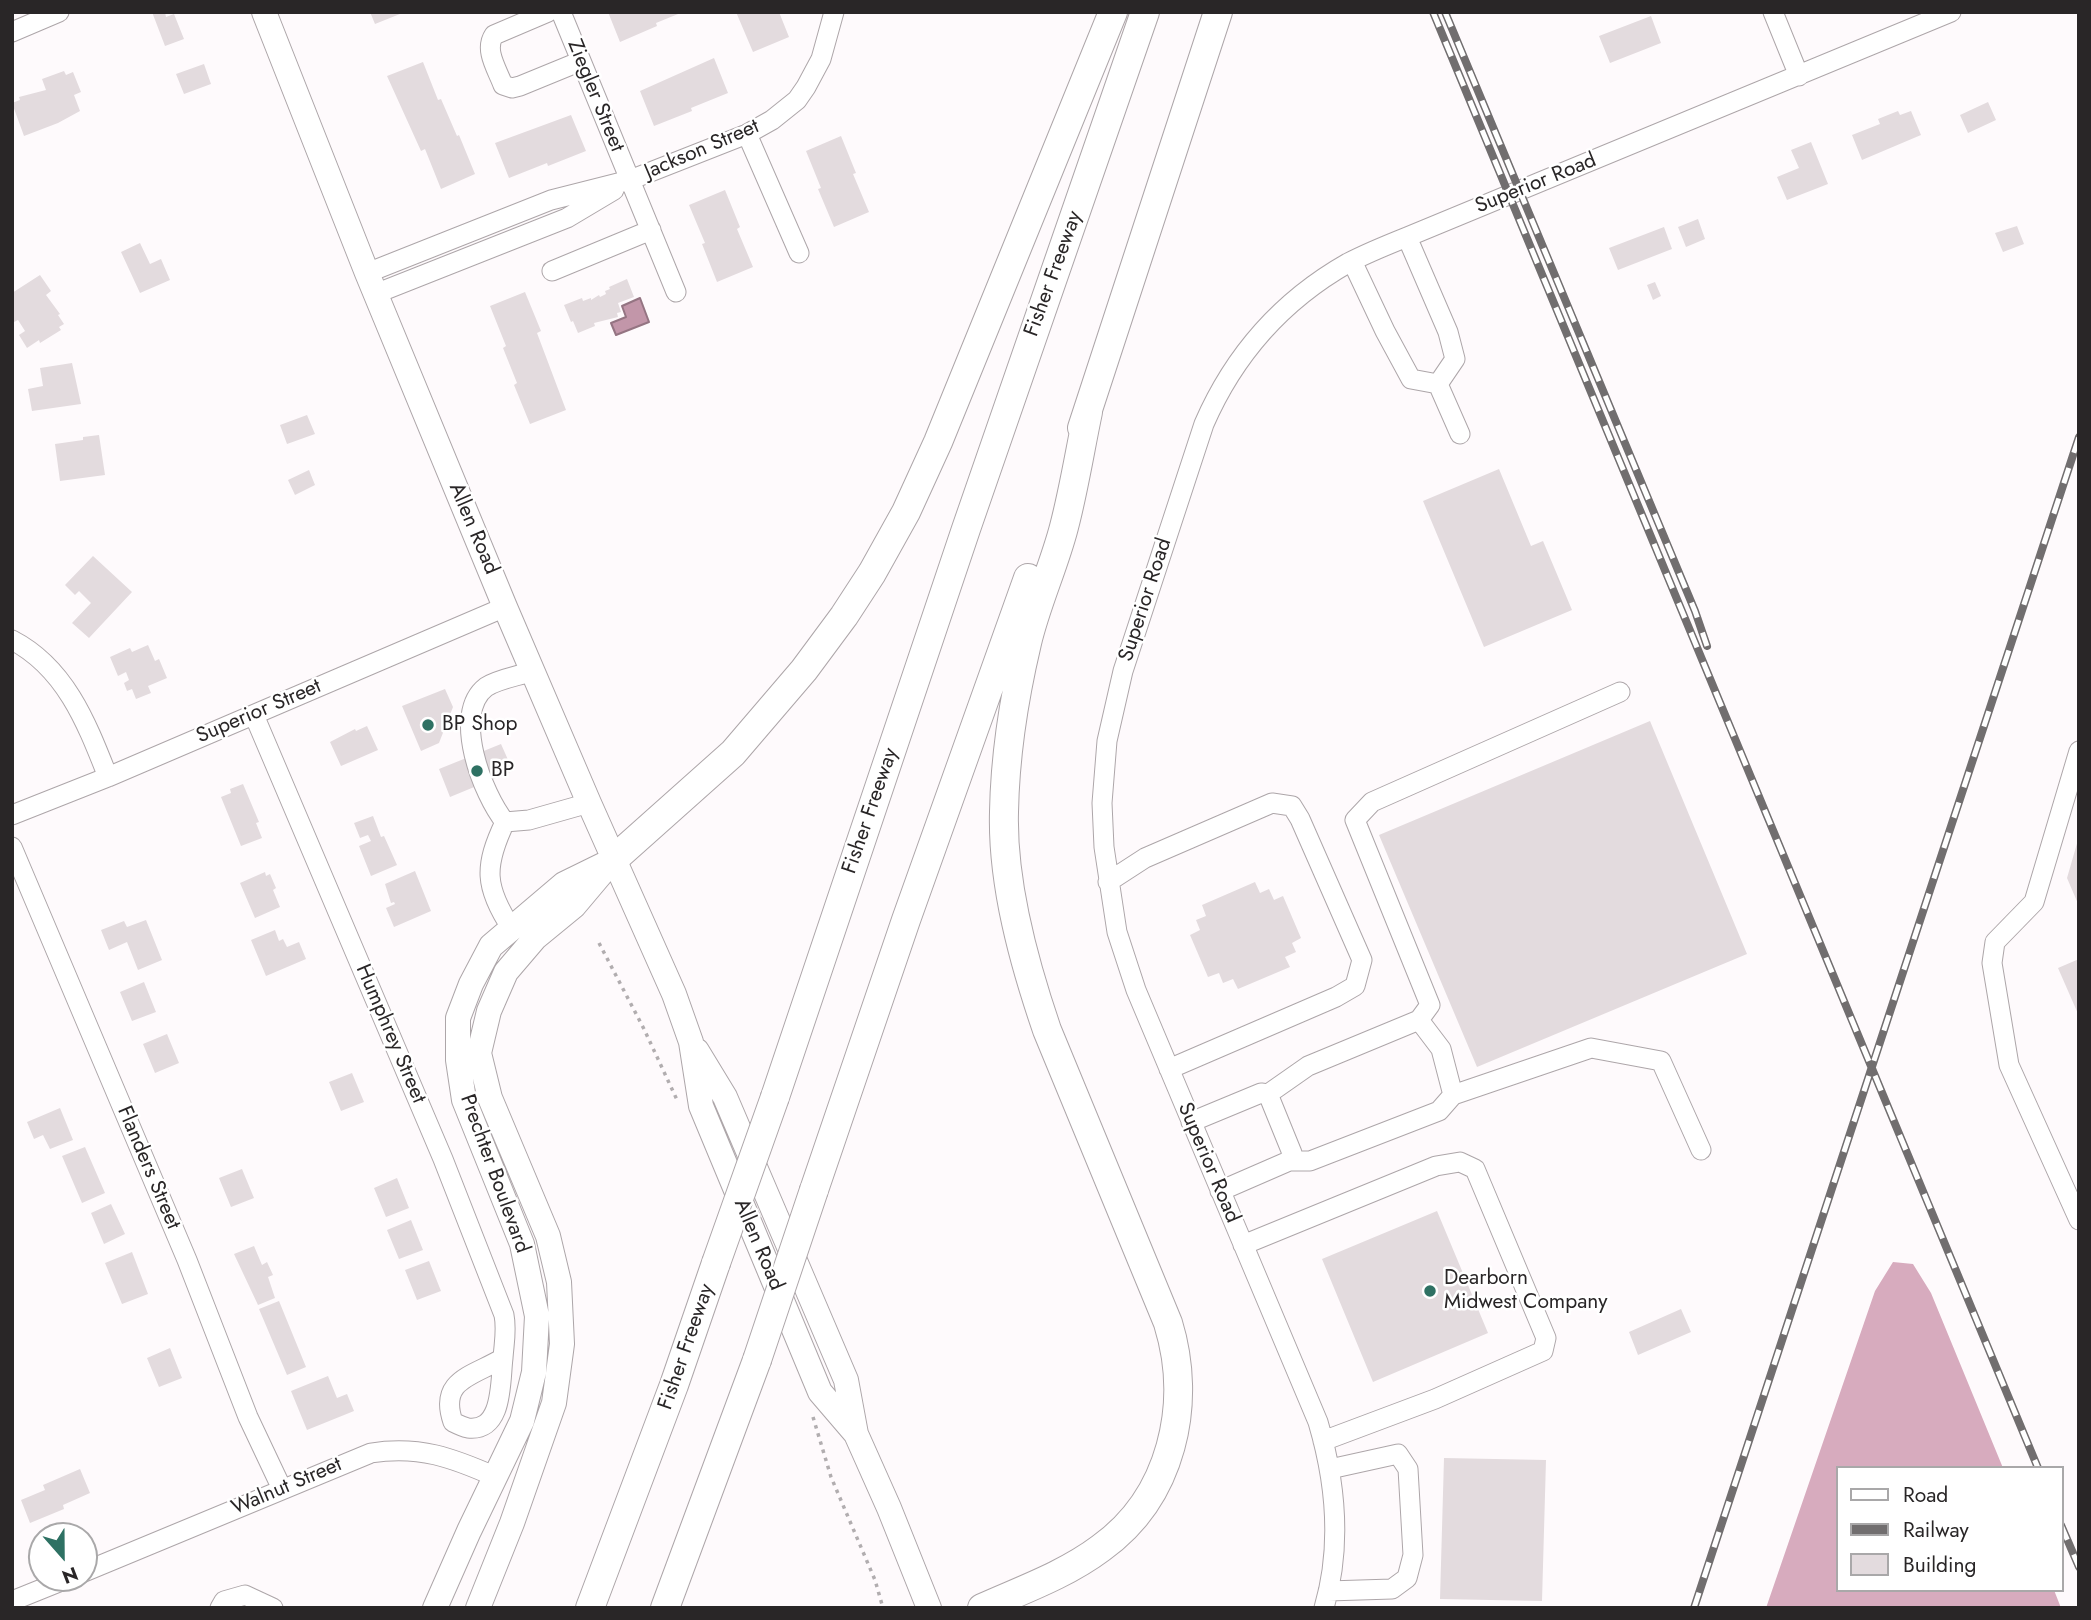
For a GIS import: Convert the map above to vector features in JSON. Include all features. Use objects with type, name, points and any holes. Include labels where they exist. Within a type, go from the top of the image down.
[{"type":"highway","points":[[613,860],[733,753],[804,670],[844,617],[872,573],[938,442],[1113,12]]},
{"type":"highway","name":"Fisher Freeway","points":[[590,1608],[674,1385],[775,1097],[970,516],[1145,12]]},
{"type":"highway","points":[[665,1608],[757,1360],[906,920],[1088,412],[1218,12]]},
{"type":"highway","points":[[982,1608],[1076,1565],[1103,1547],[1127,1525],[1149,1495],[1164,1467],[1175,1430],[1180,1399],[1178,1360],[1168,1324],[1047,1030],[1030,981],[1016,924],[1008,868],[1004,813],[1012,720],[1027,642],[1064,526],[1088,412]]},
{"type":"main road","name":"Allen Road","points":[[264,12],[371,283],[505,607],[613,860],[674,994],[691,1042],[701,1106],[814,1379],[820,1392],[856,1434],[929,1608]]},
{"type":"main road","name":"Prechter Boulevard","points":[[435,1608],[522,1422],[534,1372],[537,1316],[522,1244],[464,1100],[458,1060],[458,1018],[471,984],[491,946],[565,884],[613,860]]},
{"type":"main road","name":"Prechter Boulevard","points":[[478,1608],[512,1523],[554,1403],[562,1344],[559,1282],[548,1236],[490,1098],[479,1053],[489,1011],[506,972],[534,938],[574,905],[613,860]]},
{"type":"street","points":[[12,32],[59,12]]},
{"type":"street","points":[[548,12],[494,35],[489,50],[503,85],[512,88],[520,86],[581,61]]},
{"type":"street","name":"Ziegler Street","points":[[561,12],[676,292]]},
{"type":"street","name":"Jackson Street","points":[[371,283],[568,218],[630,180],[747,134],[772,120],[802,93],[821,59],[834,12]]},
{"type":"street","points":[[1773,12],[1799,76]]},
{"type":"street","name":"Superior Road","points":[[1326,1600],[1335,1548],[1336,1517],[1330,1469],[1318,1422],[1126,962],[1108,883],[1104,848],[1102,803],[1107,741],[1115,701],[1204,424],[1225,381],[1253,341],[1297,298],[1352,261],[1951,12]]},
{"type":"street","points":[[747,134],[799,253]]},
{"type":"street","points":[[552,271],[651,230]]},
{"type":"street","points":[[1407,236],[1448,332],[1455,359],[1438,384]]},
{"type":"street","points":[[1352,261],[1411,379],[1438,384]]},
{"type":"street","points":[[1438,384],[1460,434]]},
{"type":"street","name":"Superior Street","points":[[12,816],[505,607]]},
{"type":"street","points":[[12,640],[30,651],[52,671],[74,700],[108,777]]},
{"type":"street","points":[[505,822],[495,809],[471,747],[471,710],[477,697],[487,686],[533,671]]},
{"type":"street","points":[[1191,1122],[1261,1093],[1268,1094],[1308,1066],[1419,1020],[1430,1005],[1355,820],[1372,802],[1620,692]]},
{"type":"street","name":"Humphrey Street","points":[[254,715],[443,1159],[504,1315],[507,1329],[503,1358]]},
{"type":"street","points":[[2079,751],[2034,901],[1995,942],[1992,963],[2009,1065],[2079,1220]]},
{"type":"street","points":[[505,822],[529,820],[589,803]]},
{"type":"street","points":[[1108,883],[1145,858],[1272,803],[1292,806],[1362,960],[1355,986],[1336,998],[1169,1069]]},
{"type":"street","points":[[505,822],[492,849],[489,869],[492,892],[512,929]]},
{"type":"street","name":"Flanders Street","points":[[12,847],[187,1260],[248,1417],[282,1489]]},
{"type":"street","points":[[1419,1020],[1441,1049],[1453,1095]]},
{"type":"street","points":[[1220,1191],[1289,1161],[1310,1161],[1438,1111],[1453,1095],[1591,1048],[1661,1061],[1701,1150]]},
{"type":"street","points":[[1268,1094],[1292,1153],[1289,1161]]},
{"type":"street","points":[[1243,1245],[1436,1166],[1460,1162],[1475,1169],[1541,1325],[1545,1338],[1543,1351],[1435,1399],[1323,1441]]},
{"type":"street","name":"Walnut Street","points":[[98,1566],[371,1453],[388,1450],[430,1452],[496,1477]]},
{"type":"street","points":[[1326,1600],[1392,1589],[1407,1578],[1413,1555],[1408,1469],[1398,1454],[1330,1469]]},
{"type":"street","points":[[12,1601],[34,1592]]},
{"type":"street","points":[[220,1608],[224,1601],[245,1595],[272,1608]]},
{"type":"shaded area","points":[[640,298],[649,322],[616,335],[611,323],[626,317],[622,306]]},
{"type":"shaded area","points":[[1893,1262],[1913,1264],[1931,1293],[2002,1466],[1836,1466],[1836,1592],[2055,1592],[2061,1608],[1766,1608],[1875,1291]]},
{"type":"building","points":[[152,12],[165,12],[166,17],[174,14],[184,39],[165,46]]},
{"type":"building","points":[[370,12],[405,12],[375,24]]},
{"type":"building","points":[[608,12],[683,12],[620,42]]},
{"type":"building","points":[[736,12],[779,12],[789,37],[753,52]]},
{"type":"building","points":[[1651,16],[1661,43],[1610,63],[1599,36]]},
{"type":"building","points":[[714,58],[728,93],[654,126],[640,91]]},
{"type":"building","points":[[423,62],[438,100],[441,99],[457,136],[459,135],[475,174],[441,189],[425,149],[421,151],[387,76]]},
{"type":"building","points":[[204,64],[211,84],[184,94],[176,74]]},
{"type":"building","points":[[64,71],[66,75],[73,72],[81,92],[74,95],[80,111],[24,136],[12,103],[20,100],[19,97],[46,90],[42,79]]},
{"type":"building","points":[[1988,102],[1996,120],[1968,133],[1960,115]]},
{"type":"building","points":[[1898,111],[1900,115],[1911,111],[1921,135],[1862,160],[1852,135],[1880,124],[1878,119]]},
{"type":"building","points":[[571,115],[586,151],[509,178],[495,143]]},
{"type":"building","points":[[841,136],[869,212],[834,227],[806,151]]},
{"type":"building","points":[[1811,142],[1828,184],[1787,200],[1777,177],[1799,168],[1791,150]]},
{"type":"building","points":[[725,190],[753,267],[717,282],[689,205]]},
{"type":"building","points":[[1698,219],[1705,239],[1686,247],[1678,227]]},
{"type":"building","points":[[2017,226],[2024,244],[2003,252],[1995,233]]},
{"type":"building","points":[[1664,227],[1672,249],[1618,270],[1609,248]]},
{"type":"building","points":[[140,243],[150,264],[161,259],[170,280],[140,293],[121,252]]},
{"type":"building","points":[[40,275],[51,291],[46,295],[64,324],[59,327],[61,330],[27,348],[19,335],[25,331],[18,320],[12,323],[12,293]]},
{"type":"building","points":[[627,279],[634,297],[618,303],[621,312],[617,313],[618,317],[594,323],[595,326],[578,333],[564,305],[582,298],[583,301],[599,295],[600,297],[606,294],[605,291],[610,289],[609,287]]},
{"type":"building","points":[[1655,282],[1661,296],[1653,300],[1647,285]]},
{"type":"building","points":[[525,292],[541,331],[537,333],[566,410],[530,424],[514,385],[517,383],[503,348],[506,346],[490,306]]},
{"type":"building","points":[[72,363],[81,404],[32,411],[28,389],[43,386],[40,368]]},
{"type":"building","points":[[307,415],[315,434],[287,444],[280,425]]},
{"type":"building","points":[[99,435],[105,475],[60,481],[55,444]]},
{"type":"building","points":[[1499,469],[1531,546],[1543,541],[1572,610],[1484,647],[1423,501]]},
{"type":"building","points":[[309,470],[315,485],[295,495],[288,480]]},
{"type":"building","points":[[93,556],[132,592],[89,638],[72,623],[91,603],[79,591],[75,595],[65,585]]},
{"type":"building","points":[[148,645],[155,661],[159,659],[167,678],[148,686],[151,693],[136,699],[132,689],[127,691],[124,683],[129,680],[126,672],[118,676],[110,657],[130,648],[132,652]]},
{"type":"building","name":"BP Shop","points":[[445,689],[453,707],[439,743],[421,751],[402,706]]},
{"type":"building","points":[[1650,721],[1747,954],[1477,1067],[1379,835]]},
{"type":"building","points":[[367,726],[378,750],[341,766],[330,742]]},
{"type":"building","points":[[501,744],[513,771],[450,797],[439,769]]},
{"type":"building","points":[[243,784],[259,822],[256,823],[262,838],[241,846],[221,797],[231,793],[230,789]]},
{"type":"building","points":[[373,816],[397,865],[371,876],[359,846],[371,841],[368,835],[360,838],[354,823]]},
{"type":"building","points":[[2079,840],[2079,906],[2067,878]]},
{"type":"building","points":[[415,871],[431,911],[394,927],[386,908],[395,904],[391,903],[385,884]]},
{"type":"building","points":[[265,872],[266,876],[270,874],[276,888],[273,890],[280,907],[255,918],[240,883]]},
{"type":"building","points":[[1255,882],[1260,893],[1269,889],[1274,900],[1283,896],[1301,938],[1292,943],[1296,952],[1285,957],[1290,967],[1238,989],[1233,979],[1223,983],[1219,973],[1208,977],[1190,935],[1200,930],[1196,920],[1206,916],[1202,905]]},
{"type":"building","points":[[146,920],[162,960],[138,970],[127,942],[109,950],[101,930],[124,921],[127,927]]},
{"type":"building","points":[[275,930],[279,941],[283,939],[287,947],[299,942],[306,959],[266,976],[251,940]]},
{"type":"building","points":[[2079,959],[2079,1016],[2058,968]]},
{"type":"building","points":[[144,982],[156,1012],[132,1021],[120,992]]},
{"type":"building","points":[[167,1034],[179,1063],[155,1073],[143,1044]]},
{"type":"building","points":[[352,1073],[364,1102],[341,1111],[329,1082]]},
{"type":"building","points":[[60,1108],[73,1140],[50,1149],[43,1135],[34,1139],[27,1122]]},
{"type":"building","points":[[85,1147],[105,1193],[82,1203],[62,1156]]},
{"type":"building","points":[[242,1169],[254,1198],[231,1207],[219,1178]]},
{"type":"building","points":[[397,1178],[409,1208],[386,1217],[374,1188]]},
{"type":"building","points":[[111,1204],[125,1234],[104,1244],[91,1213]]},
{"type":"building","points":[[1437,1211],[1488,1333],[1373,1382],[1322,1259]]},
{"type":"building","points":[[411,1220],[423,1250],[399,1259],[387,1230]]},
{"type":"building","points":[[254,1246],[262,1265],[267,1262],[273,1275],[268,1277],[275,1298],[258,1305],[234,1254]]},
{"type":"building","points":[[132,1252],[148,1294],[122,1304],[105,1263]]},
{"type":"building","points":[[429,1261],[441,1291],[417,1300],[405,1270]]},
{"type":"building","points":[[279,1301],[306,1367],[287,1375],[259,1309]]},
{"type":"building","points":[[1681,1309],[1691,1332],[1638,1355],[1629,1332]]},
{"type":"building","points":[[170,1348],[182,1378],[159,1387],[147,1358]]},
{"type":"building","points":[[328,1376],[337,1398],[347,1394],[354,1411],[307,1430],[291,1391]]},
{"type":"building","points":[[1444,1458],[1546,1460],[1542,1601],[1440,1599]]},
{"type":"building","points":[[80,1469],[90,1493],[63,1505],[64,1509],[30,1522],[21,1500],[45,1490],[43,1485]]},
{"type":"railway","points":[[1433,12],[2037,1466]]},
{"type":"railway","points":[[1445,12],[1695,611],[1707,646]]},
{"type":"railway","points":[[1694,1608],[2079,437]]},
{"type":"railway","points":[[2063,1530],[2079,1567]]},
{"type":"place","name":"BP Shop","points":[[428,725]]},
{"type":"place","name":"BP","points":[[477,771]]},
{"type":"place","name":"Dearborn Midwest Company","points":[[1430,1291]]}]
